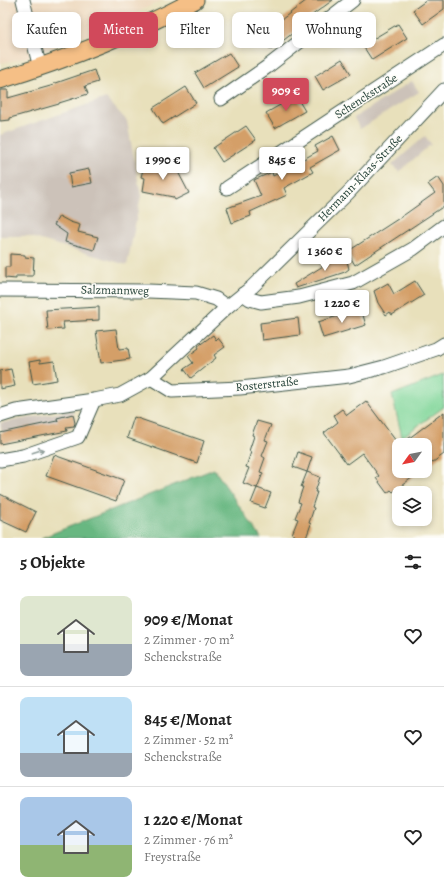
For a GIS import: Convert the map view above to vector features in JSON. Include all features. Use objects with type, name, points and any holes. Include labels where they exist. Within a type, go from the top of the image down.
[{"type":"main road","points":[[0,80],[40,68],[113,39],[155,21],[195,0]]},
{"type":"street","points":[[23,0],[40,68]]},
{"type":"street","points":[[221,99],[267,67],[353,0]]},
{"type":"street","name":"Schenckstraße","points":[[227,188],[444,45]]},
{"type":"street","name":"Hermann-Klaas-Straße","points":[[151,378],[243,294],[348,193],[444,90]]},
{"type":"street","points":[[243,294],[250,299],[261,302],[299,297],[353,283],[413,249],[444,226]]},
{"type":"street","name":"Salzmannweg","points":[[0,290],[140,290],[196,293],[216,299],[227,308]]},
{"type":"street","name":"Rosterstraße","points":[[151,378],[172,391],[240,388],[349,376],[384,367],[436,349],[444,344]]},
{"type":"street","points":[[0,416],[27,409],[120,395],[151,378]]},
{"type":"street","points":[[0,460],[23,456],[78,436],[94,400]]},
{"type":"shaded area","points":[[0,0],[163,0],[138,12],[89,12],[89,34],[81,37],[81,12],[12,12],[12,48],[51,48],[21,59],[0,63]]},
{"type":"shaded area","points":[[412,81],[419,92],[360,129],[354,118]]},
{"type":"shaded area","points":[[106,98],[127,121],[141,196],[127,265],[27,236],[0,236],[0,135]]},
{"type":"shaded area","points":[[425,136],[431,144],[399,172],[392,165]]},
{"type":"shaded area","points":[[73,410],[76,426],[60,429],[60,432],[5,443],[0,423]]},
{"type":"green space","points":[[443,375],[444,407],[402,437],[392,395]]},
{"type":"green space","points":[[214,469],[261,538],[41,538]]},
{"type":"building","points":[[307,0],[333,0],[316,12],[292,12],[292,34],[284,40],[284,18]]},
{"type":"building","points":[[427,0],[444,0],[444,9],[423,24],[413,10]]},
{"type":"building","points":[[398,24],[407,38],[372,60],[364,48],[376,48],[376,37]]},
{"type":"building","points":[[229,53],[238,67],[204,88],[195,73]]},
{"type":"building","points":[[342,59],[351,74],[323,90],[315,76]]},
{"type":"building","points":[[94,70],[98,82],[85,86],[88,94],[10,118],[10,120],[0,121],[0,90],[8,90],[8,98],[54,85],[53,84]]},
{"type":"building","points":[[186,87],[196,103],[163,124],[153,108]]},
{"type":"building","points":[[296,96],[305,111],[275,128],[266,113]]},
{"type":"building","points":[[246,126],[256,140],[222,162],[213,148]]},
{"type":"building","points":[[333,136],[340,150],[310,167],[313,172],[284,188],[287,195],[250,212],[251,216],[232,223],[227,208],[261,196],[254,180],[272,172],[273,176],[318,151],[315,146]]},
{"type":"building","points":[[145,162],[176,168],[189,193],[175,200],[173,197],[143,191],[145,178],[141,177]]},
{"type":"building","points":[[89,169],[92,183],[71,187],[69,173]]},
{"type":"building","points":[[438,177],[444,186],[444,206],[355,265],[347,252],[435,193],[428,184]]},
{"type":"building","points":[[59,216],[80,225],[78,232],[98,237],[94,250],[65,242],[67,234],[54,225]]},
{"type":"building","points":[[10,254],[25,255],[25,257],[34,258],[33,276],[16,276],[16,279],[5,278],[5,267],[10,267]]},
{"type":"building","points":[[346,257],[349,269],[345,272],[296,288],[294,284],[328,263]]},
{"type":"building","points":[[415,281],[424,295],[392,315],[390,312],[386,315],[378,303],[374,291],[388,283],[394,294]]},
{"type":"building","points":[[99,307],[99,320],[63,322],[64,329],[48,330],[46,310]]},
{"type":"building","points":[[361,309],[366,325],[323,338],[318,322]]},
{"type":"building","points":[[298,318],[300,335],[262,340],[260,323]]},
{"type":"building","points":[[116,329],[119,349],[128,348],[130,359],[101,363],[96,331]]},
{"type":"building","points":[[213,335],[216,340],[218,338],[225,347],[214,355],[216,358],[191,378],[184,369],[193,363],[188,356],[199,348],[198,346]]},
{"type":"building","points":[[40,360],[40,363],[54,361],[57,380],[33,384],[29,362]]},
{"type":"building","points":[[11,369],[15,386],[0,389],[0,371]]},
{"type":"building","points":[[366,401],[394,438],[392,438],[392,478],[412,478],[401,486],[392,486],[392,491],[391,490],[387,493],[376,478],[379,476],[362,453],[347,464],[324,433],[338,422],[334,415],[342,409],[347,415]]},
{"type":"building","points":[[444,412],[444,454],[432,463],[432,438],[409,438]]},
{"type":"building","points":[[73,414],[75,423],[74,426],[66,427],[67,431],[0,444],[0,433],[58,422],[57,418]]},
{"type":"building","points":[[134,417],[204,441],[197,463],[127,438]]},
{"type":"building","points":[[257,421],[271,425],[265,440],[268,441],[262,456],[265,458],[260,472],[263,473],[257,488],[243,483],[249,468],[246,467],[254,436],[252,435]]},
{"type":"building","points":[[298,452],[312,457],[307,472],[293,467]]},
{"type":"building","points":[[54,455],[124,480],[116,501],[46,476]]},
{"type":"building","points":[[307,472],[320,477],[312,507],[314,508],[309,523],[311,524],[306,538],[294,538],[295,535],[292,534],[298,519],[295,518],[301,503],[298,502],[303,487],[301,487]]},
{"type":"building","points":[[257,488],[271,493],[265,508],[251,503]]},
{"type":"building","points":[[0,494],[36,512],[26,532],[0,520]]}]
